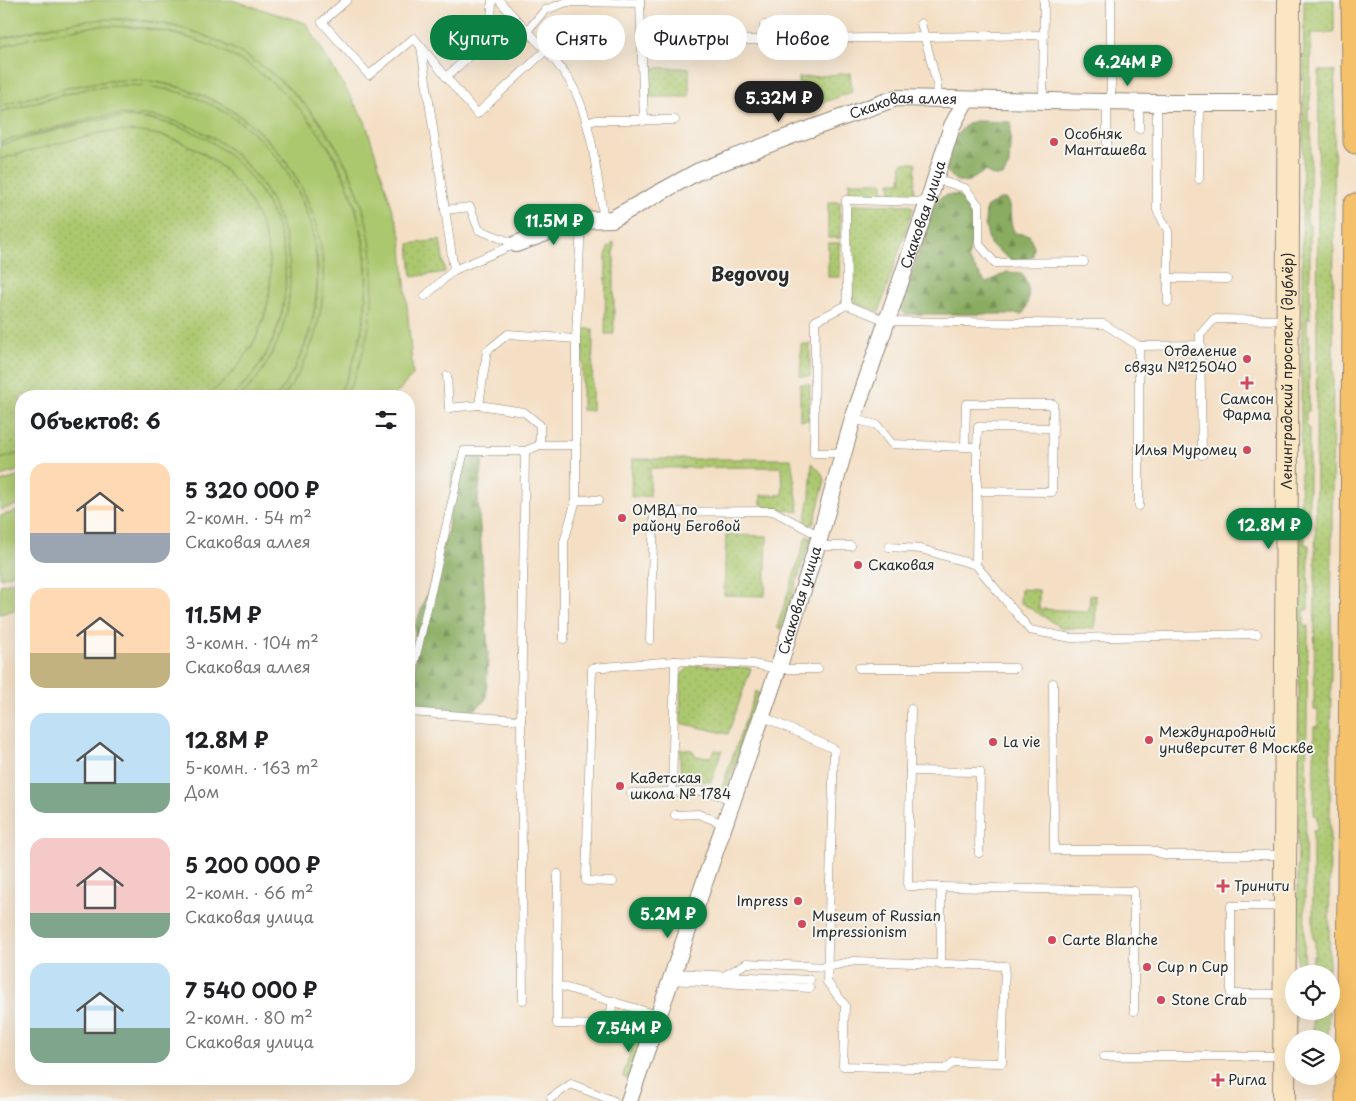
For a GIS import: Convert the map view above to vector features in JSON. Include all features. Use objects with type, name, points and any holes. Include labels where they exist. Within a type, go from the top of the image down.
[{"type":"main road","name":"Ленинградский проспект (дублёр)","points":[[1286,965],[1289,0]]},
{"type":"main road","points":[[1354,0],[1356,141]]},
{"type":"main road","points":[[1348,1101],[1356,206]]},
{"type":"main road","name":"Ленинградский проспект (дублёр)","points":[[1284,1101],[1285,1056]]},
{"type":"street","name":"Скаковая аллея","points":[[516,244],[581,220],[612,219],[697,172],[886,101],[901,98],[1157,103],[1290,103]]},
{"type":"street","name":"Скаковая улица","points":[[629,1101],[778,669],[819,541],[853,418],[888,321],[952,126],[966,100]]},
{"type":"lane","points":[[347,0],[322,22],[369,75],[414,38],[477,114],[537,58]]},
{"type":"lane","points":[[446,77],[475,51],[490,47],[492,0]]},
{"type":"lane","points":[[499,0],[513,15]]},
{"type":"lane","points":[[1043,101],[1044,0]]},
{"type":"lane","points":[[1107,149],[1111,0]]},
{"type":"lane","points":[[537,42],[527,31],[545,10],[567,2],[640,2],[640,15]]},
{"type":"lane","points":[[920,23],[937,84],[938,98]]},
{"type":"lane","points":[[848,38],[1044,35]]},
{"type":"lane","points":[[421,47],[454,270]]},
{"type":"lane","points":[[553,60],[570,80],[587,123],[604,220]]},
{"type":"lane","points":[[642,60],[644,121]]},
{"type":"lane","points":[[1139,102],[1139,130]]},
{"type":"lane","points":[[1157,103],[1157,210],[1168,231],[1168,302]]},
{"type":"lane","points":[[1199,179],[1200,103]]},
{"type":"lane","points":[[587,123],[596,120],[674,120]]},
{"type":"lane","points":[[936,179],[965,188],[979,206],[979,244],[995,263],[1084,262]]},
{"type":"lane","points":[[847,305],[846,200],[928,202]]},
{"type":"lane","points":[[445,210],[470,207],[479,230],[516,244]]},
{"type":"lane","points":[[564,639],[564,542],[576,500],[576,339],[581,220]]},
{"type":"lane","points":[[425,296],[454,270],[516,244]]},
{"type":"lane","points":[[1168,278],[1227,279]]},
{"type":"lane","points":[[842,453],[814,453],[815,321],[847,305],[888,321],[1104,324],[1139,346],[1201,345]]},
{"type":"lane","points":[[1202,454],[1200,335],[1214,319],[1289,320]]},
{"type":"lane","points":[[479,405],[487,351],[508,334],[576,339]]},
{"type":"lane","points":[[1139,346],[1140,506]]},
{"type":"lane","points":[[447,376],[449,408],[479,405],[524,412],[540,425],[540,445]]},
{"type":"lane","points":[[965,447],[966,404],[1053,404],[1052,492],[977,491]]},
{"type":"lane","points":[[853,418],[877,425],[892,444],[977,447]]},
{"type":"lane","points":[[976,565],[978,427],[1053,428]]},
{"type":"lane","points":[[415,659],[464,451],[525,451],[540,445],[576,446]]},
{"type":"lane","points":[[522,1000],[521,720],[525,451]]},
{"type":"lane","points":[[576,500],[599,500]]},
{"type":"lane","points":[[650,640],[654,512],[773,511],[819,541],[851,546]]},
{"type":"lane","points":[[889,547],[921,549],[976,565],[1030,630],[1071,638],[1258,634]]},
{"type":"lane","points":[[672,793],[675,661]]},
{"type":"lane","points":[[613,882],[586,881],[592,668],[675,661],[753,664],[778,669],[818,669]]},
{"type":"lane","points":[[859,668],[1015,668]]},
{"type":"lane","points":[[1053,683],[1054,850],[1150,850],[1166,854],[1286,855]]},
{"type":"lane","points":[[911,709],[908,886],[1134,891],[1134,1011]]},
{"type":"lane","points":[[415,712],[521,720]]},
{"type":"lane","points":[[712,983],[747,963],[827,966],[854,961],[1005,966],[1002,1063],[954,1062],[945,1069],[843,1066],[845,1005],[827,982],[827,966],[834,749],[762,716]]},
{"type":"lane","points":[[910,771],[980,772],[980,852]]},
{"type":"lane","points":[[631,793],[707,791],[732,800]]},
{"type":"lane","points":[[675,815],[698,814],[724,824]]},
{"type":"lane","points":[[558,874],[557,1024],[608,1025],[613,1001]]},
{"type":"lane","points":[[941,887],[941,965]]},
{"type":"lane","points":[[1285,994],[1231,994],[1231,906],[1286,906]]},
{"type":"lane","points":[[672,976],[726,976],[810,984],[712,983],[672,976]]},
{"type":"lane","points":[[557,985],[658,1015]]},
{"type":"lane","points":[[1104,1056],[1285,1056]]},
{"type":"lane","points":[[551,1098],[571,1084],[614,1101]]},
{"type":"green space","points":[[0,0],[232,0],[306,23],[365,121],[401,236],[413,375],[399,390],[349,390],[364,351],[372,302],[371,251],[361,203],[343,158],[316,117],[282,82],[243,54],[198,33],[149,21],[111,19],[73,22],[0,39]]},
{"type":"green space","points":[[1304,0],[1334,0],[1334,33],[1311,33],[1310,108],[1308,109],[1308,123],[1311,123],[1310,208],[1307,208],[1307,224],[1310,224],[1310,319],[1307,319],[1307,335],[1309,335],[1309,411],[1306,412],[1306,427],[1309,428],[1309,528],[1305,529],[1305,545],[1309,545],[1308,610],[1304,610],[1304,626],[1308,626],[1304,965],[1297,965]]},
{"type":"green space","points":[[97,19],[129,20],[161,24],[192,31],[222,43],[267,70],[306,106],[336,147],[358,194],[371,244],[374,295],[366,346],[348,390],[341,390],[358,345],[366,292],[366,264],[363,237],[356,210],[341,170],[329,147],[287,96],[268,80],[229,54],[186,37],[148,29],[127,27],[85,28],[0,47],[0,39],[71,22]]},
{"type":"green space","points":[[97,26],[159,31],[189,38],[219,49],[264,76],[301,111],[331,152],[352,198],[364,246],[366,297],[357,347],[340,390],[287,390],[309,351],[322,303],[322,254],[311,208],[289,166],[257,130],[216,102],[167,84],[124,80],[103,82],[62,89],[0,106],[0,47],[48,34]]},
{"type":"green space","points":[[648,68],[689,68],[689,97],[648,97]]},
{"type":"green space","points":[[1319,71],[1335,71],[1329,965],[1313,965],[1315,940],[1313,940],[1313,831],[1317,830],[1317,816],[1314,815],[1314,727],[1318,726],[1318,710],[1314,710]]},
{"type":"green space","points":[[850,73],[852,92],[800,111],[798,78]]},
{"type":"green space","points":[[127,79],[166,84],[204,96],[244,120],[277,151],[301,187],[317,227],[323,269],[320,313],[307,355],[287,390],[280,390],[302,352],[315,305],[317,258],[307,212],[286,171],[255,135],[215,107],[166,90],[145,87],[103,87],[82,90],[0,112],[0,106],[47,93],[111,80]]},
{"type":"green space","points":[[127,85],[146,86],[165,89],[201,100],[241,123],[273,154],[297,189],[311,229],[317,271],[313,314],[300,356],[280,390],[246,390],[268,361],[285,322],[290,280],[286,239],[271,200],[247,166],[215,139],[174,121],[144,115],[125,114],[95,117],[0,142],[0,112],[90,88]]},
{"type":"green space","points":[[111,114],[143,114],[175,121],[216,140],[248,167],[272,201],[286,240],[291,281],[285,322],[269,361],[246,390],[238,390],[263,360],[280,320],[285,278],[280,236],[264,197],[238,164],[203,137],[159,121],[139,118],[99,120],[0,145],[0,142],[79,120]]},
{"type":"green space","points":[[126,117],[146,119],[185,129],[203,137],[235,161],[259,190],[276,223],[284,259],[284,296],[276,332],[258,366],[237,390],[212,390],[245,357],[266,312],[270,265],[260,221],[236,181],[200,151],[153,134],[98,133],[0,159],[0,145],[95,120]]},
{"type":"green space","points":[[975,121],[1011,122],[1009,165],[1003,176],[994,176],[985,171],[966,183],[955,180],[946,170],[958,134],[962,128]]},
{"type":"green space","points":[[126,130],[176,140],[216,163],[246,195],[264,234],[270,276],[263,319],[242,360],[212,390],[15,390],[15,455],[0,459],[0,159],[98,133]]},
{"type":"green space","points":[[916,162],[914,195],[891,195],[890,182],[901,182],[902,163]]},
{"type":"green space","points":[[849,182],[883,182],[883,195],[849,196]]},
{"type":"green space","points":[[947,195],[958,195],[969,208],[973,235],[968,259],[986,283],[1007,272],[1021,273],[1028,288],[1027,304],[1023,314],[905,314],[900,309],[936,200]]},
{"type":"green space","points":[[1000,199],[1006,199],[1008,203],[1011,224],[1015,233],[1029,235],[1034,246],[1033,256],[1028,261],[1011,260],[990,244],[985,224],[986,208]]},
{"type":"green space","points":[[828,202],[840,202],[840,238],[828,238]]},
{"type":"green space","points":[[856,204],[909,205],[913,208],[879,312],[857,303],[851,295],[850,210]]},
{"type":"green space","points":[[440,240],[445,272],[412,277],[409,244]]},
{"type":"green space","points":[[614,242],[614,334],[605,334],[606,257],[608,248]]},
{"type":"green space","points":[[828,243],[840,243],[840,277],[828,277]]},
{"type":"green space","points":[[583,329],[593,329],[592,411],[582,410]]},
{"type":"green space","points":[[801,344],[810,344],[810,376],[800,376]]},
{"type":"green space","points":[[800,384],[810,384],[809,420],[800,420]]},
{"type":"green space","points":[[15,455],[15,472],[0,476],[0,459]]},
{"type":"green space","points":[[470,456],[483,459],[478,497],[488,653],[486,699],[474,711],[419,709],[415,706],[415,626],[448,530],[454,464]]},
{"type":"green space","points":[[632,459],[791,459],[799,512],[765,507],[761,504],[761,495],[783,495],[782,467],[650,468],[650,496],[631,497]]},
{"type":"green space","points":[[812,463],[825,480],[814,523],[810,525],[805,524],[810,496]]},
{"type":"green space","points":[[15,478],[15,506],[0,510],[0,482]]},
{"type":"green space","points":[[15,512],[15,574],[0,578],[0,516]]},
{"type":"green space","points":[[726,535],[767,536],[765,596],[724,595]]},
{"type":"green space","points":[[806,537],[811,538],[781,629],[778,628],[778,624]]},
{"type":"green space","points":[[15,581],[15,610],[0,614],[0,585]]},
{"type":"green space","points":[[1021,589],[1039,590],[1039,609],[1089,611],[1090,595],[1096,596],[1095,628],[1062,628],[1020,602]]},
{"type":"green space","points":[[691,665],[751,668],[728,734],[681,723],[680,676]]},
{"type":"green space","points":[[756,691],[760,694],[726,790],[723,791],[721,789]]},
{"type":"green space","points":[[680,749],[692,750],[696,756],[711,757],[715,750],[722,751],[711,782],[693,780],[684,776],[680,767]]},
{"type":"green space","points":[[643,1019],[648,1022],[629,1078],[624,1078],[623,1076],[640,1021]]},
{"type":"green space","points":[[1313,1020],[1329,1020],[1328,1030],[1313,1030]]},
{"type":"place","name":"Особняк Манташева","points":[[1054,142]]},
{"type":"place","name":"Отделение связи №125040","points":[[1247,359]]},
{"type":"place","name":"Самсон Фарма","points":[[1247,383]]},
{"type":"place","name":"Илья Муромец","points":[[1247,450]]},
{"type":"place","name":"ОМВД по району Беговой","points":[[622,518]]},
{"type":"place","name":"Скаковая","points":[[858,565]]},
{"type":"place","name":"Международный университет в Москве","points":[[1149,740]]},
{"type":"place","name":"La vie","points":[[993,742]]},
{"type":"place","name":"Кадетская школа № 1784","points":[[620,786]]},
{"type":"place","name":"Тринити","points":[[1223,886]]},
{"type":"place","name":"Impress","points":[[798,901]]},
{"type":"place","name":"Museum of Russian Impressionism","points":[[802,924]]},
{"type":"place","name":"Carte Blanche","points":[[1052,940]]},
{"type":"place","name":"Cup n Cup","points":[[1147,967]]},
{"type":"place","name":"Stone Crab","points":[[1161,1000]]},
{"type":"place","name":"Ригла","points":[[1218,1080]]},
{"type":"district","name":"Begovoy","points":[[750,274]]}]
